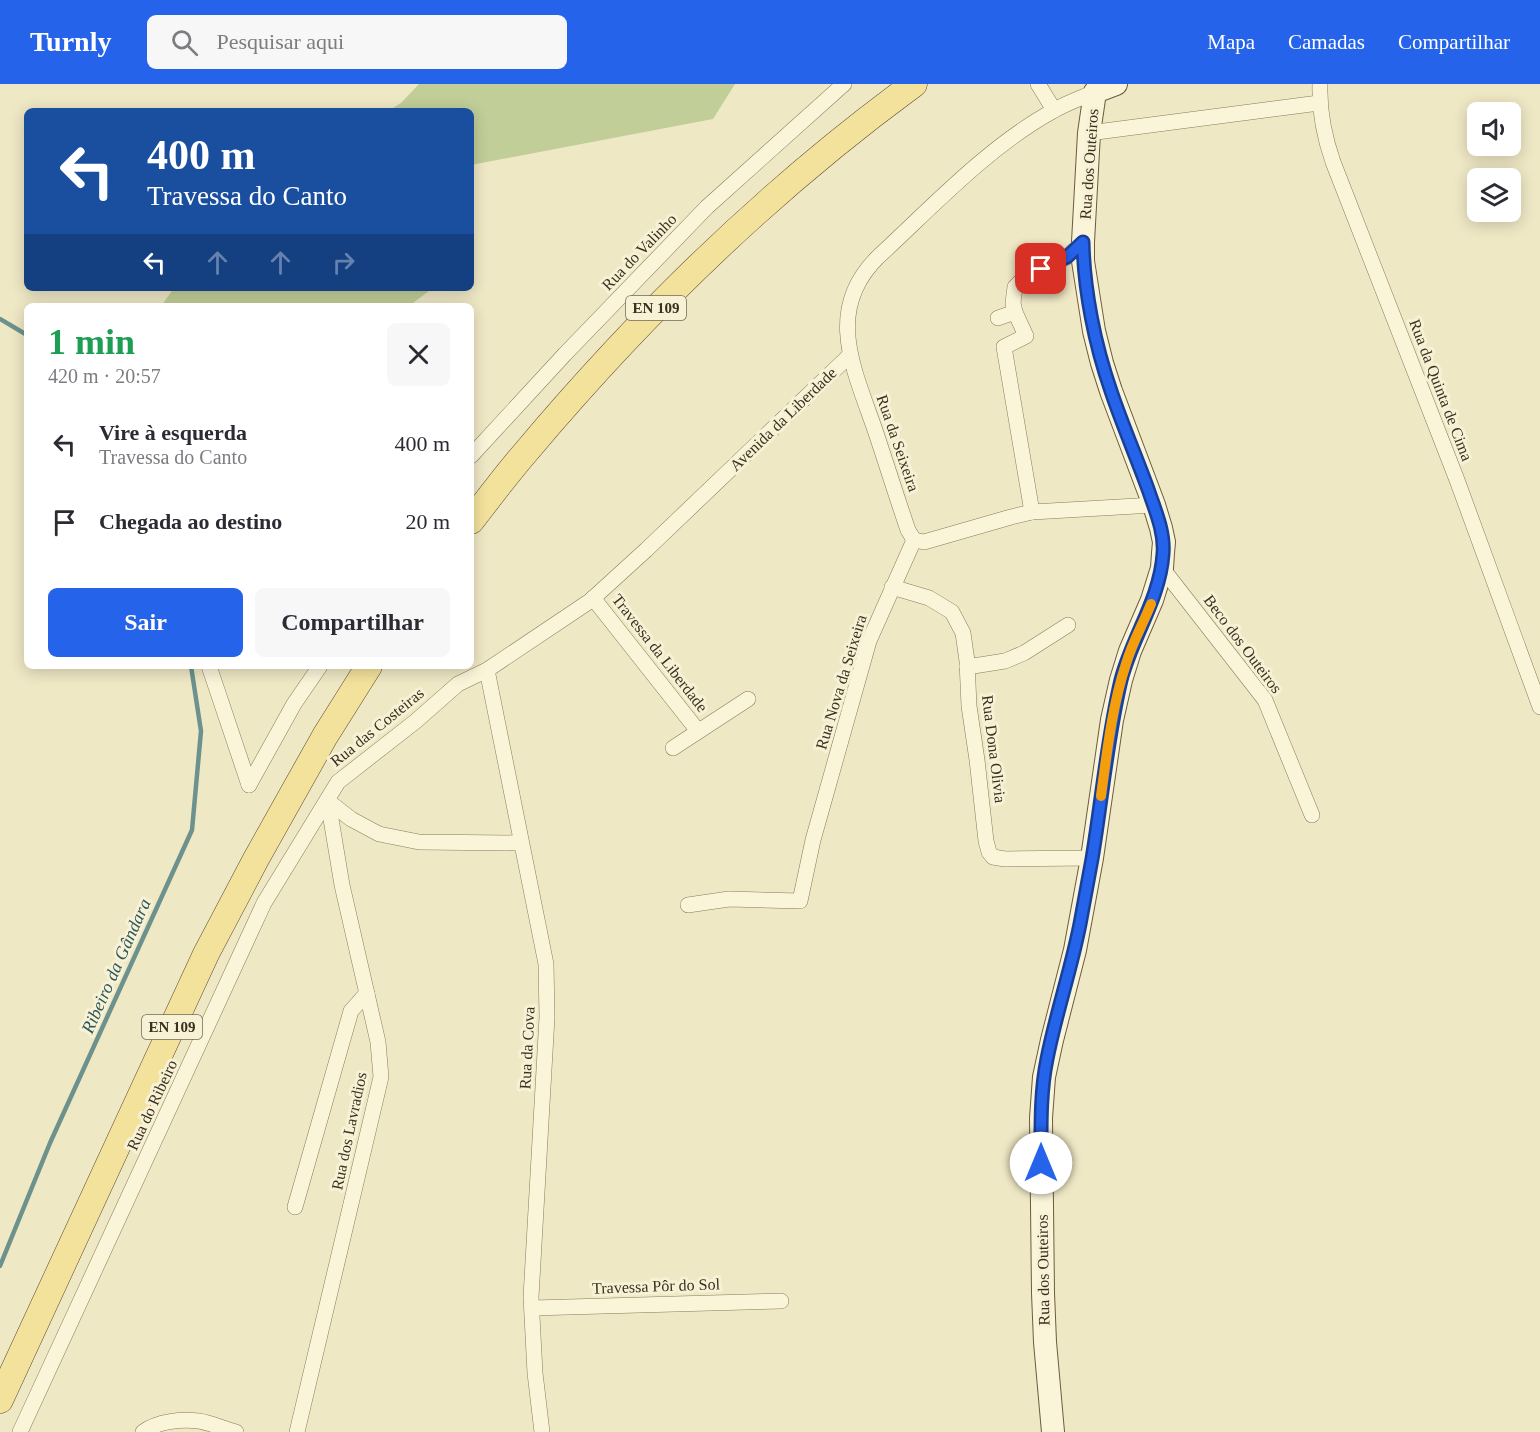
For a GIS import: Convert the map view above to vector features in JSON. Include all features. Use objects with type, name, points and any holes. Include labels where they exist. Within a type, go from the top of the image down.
[{"type":"main road","name":"EN 109","points":[[474,517],[525,454],[597,372],[721,243],[865,119],[914,84]]},
{"type":"main road","name":"EN 109","points":[[0,1400],[206,954],[325,736],[367,669]]},
{"type":"street","name":"Rua do Valinho","points":[[474,453],[707,207],[844,84]]},
{"type":"street","points":[[1038,84],[1054,110]]},
{"type":"street","name":"Avenida da Liberdade","points":[[487,670],[593,598],[849,356],[848,314],[856,285],[871,264],[977,165],[1008,140],[1054,110],[1116,84]]},
{"type":"street","name":"Rua da Quinta de Cima","points":[[1320,84],[1319,103],[1326,141],[1333,162],[1457,480],[1540,707]]},
{"type":"street","name":"Rua dos Outeiros","points":[[1053,1432],[1043,1303],[1042,1098],[1047,1059],[1075,950],[1121,680],[1162,568],[1164,542],[1154,505],[1111,391],[1092,322],[1083,261],[1083,242],[1089,133],[1095,92]]},
{"type":"street","points":[[1089,133],[1319,103]]},
{"type":"street","points":[[1032,512],[1004,347],[1026,336],[1013,303],[1015,286],[1025,277],[1067,257],[1083,242]]},
{"type":"street","points":[[998,318],[1015,312]]},
{"type":"street","name":"Rua da Seixeira","points":[[849,356],[904,520],[914,540]]},
{"type":"street","points":[[914,540],[924,542],[1032,512],[1154,505]]},
{"type":"street","name":"Rua Nova da Seixeira","points":[[688,905],[729,899],[800,901],[813,840],[869,641],[914,540]]},
{"type":"street","name":"Beco dos Outeiros","points":[[1162,568],[1265,700],[1312,815]]},
{"type":"street","name":"Rua Dona Olivia","points":[[892,587],[929,598],[952,612],[963,633],[969,706],[989,852],[993,857],[1005,859],[1092,858]]},
{"type":"street","name":"Travessa da Liberdade","points":[[593,598],[698,731]]},
{"type":"street","points":[[967,667],[1005,661],[1024,653],[1068,625]]},
{"type":"street","points":[[210,669],[249,785],[294,705],[318,669]]},
{"type":"street","name":"Rua das Costeiras","points":[[328,801],[338,782],[458,684],[487,670]]},
{"type":"street","name":"Rua da Cova","points":[[487,670],[546,964],[547,1017],[531,1286],[535,1372],[542,1432]]},
{"type":"street","name":"Travessa da Liberdade","points":[[673,748],[748,699]]},
{"type":"street","points":[[328,801],[351,819],[379,834],[419,842],[522,843]]},
{"type":"street","name":"Rua dos Lavradios","points":[[297,1432],[381,1077],[378,1042],[342,885],[328,801]]},
{"type":"street","name":"Rua do Ribeiro","points":[[20,1432],[264,903],[328,801]]},
{"type":"street","points":[[295,1207],[351,1011],[367,993]]},
{"type":"street","name":"Travessa Pôr do Sol","points":[[532,1308],[781,1300]]},
{"type":"street","points":[[143,1432],[150,1427],[175,1421],[200,1422],[236,1432]]},
{"type":"green space","points":[[419,84],[735,84],[713,119],[474,164],[474,108],[393,108],[401,103]]},
{"type":"green space","points":[[172,291],[429,291],[413,303],[163,303]]},
{"type":"waterway","name":"Ribeiro da Gândara","points":[[0,319],[24,333]]},
{"type":"waterway","name":"Ribeiro da Gândara","points":[[0,1266],[50,1143],[192,830],[201,731],[191,669]]},
{"type":"slow traffic","points":[[1101,796],[1121,680],[1130,651],[1151,604]]},
{"type":"route","points":[[1041,269],[1067,257],[1083,242],[1083,261],[1094,331],[1102,363],[1154,505],[1164,542],[1162,568],[1152,600],[1125,665],[1113,720],[1075,950],[1044,1077],[1041,1163]]}]
